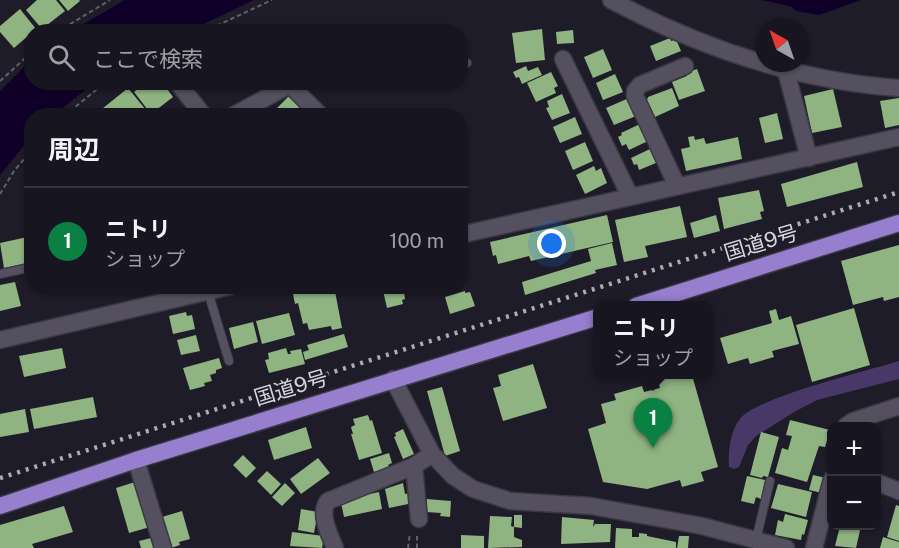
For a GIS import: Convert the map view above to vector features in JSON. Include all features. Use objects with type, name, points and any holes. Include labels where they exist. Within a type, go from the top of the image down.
[{"type":"highway","name":"国道9号","points":[[652,301],[899,223]]},
{"type":"highway","name":"国道9号","points":[[0,506],[136,460],[593,318]]},
{"type":"street","points":[[611,0],[694,40],[755,61]]},
{"type":"street","points":[[563,59],[630,196]]},
{"type":"street","points":[[677,186],[635,96],[635,91],[640,85],[685,66]]},
{"type":"street","points":[[786,72],[809,158]]},
{"type":"street","points":[[791,72],[867,86],[899,88]]},
{"type":"street","points":[[183,90],[198,108]]},
{"type":"street","points":[[247,108],[281,90]]},
{"type":"street","points":[[297,90],[314,108]]},
{"type":"street","points":[[468,233],[899,137]]},
{"type":"street","points":[[0,340],[175,294]]},
{"type":"street","points":[[393,379],[432,454],[448,472],[464,484],[498,498],[524,503],[591,506],[702,526],[786,548]]},
{"type":"street","points":[[852,422],[899,406]]},
{"type":"street","points":[[335,548],[324,516],[324,506],[327,501],[414,466],[432,454]]},
{"type":"street","points":[[136,460],[163,548]]},
{"type":"street","points":[[414,466],[419,519]]},
{"type":"street","points":[[881,484],[899,491]]},
{"type":"street","points":[[814,548],[827,495]]},
{"type":"lane","points":[[0,274],[24,269]]},
{"type":"lane","points":[[209,294],[229,362]]},
{"type":"lane","points":[[756,540],[770,481]]},
{"type":"path","points":[[70,24],[110,0]]},
{"type":"path","points":[[220,24],[272,0]]},
{"type":"path","points":[[0,81],[24,59]]},
{"type":"path","points":[[74,108],[96,90]]},
{"type":"path","points":[[0,194],[24,159]]},
{"type":"shaded area","points":[[125,0],[254,0],[204,24],[83,24]]},
{"type":"shaded area","points":[[761,0],[861,0],[819,15],[796,11],[790,6]]},
{"type":"shaded area","points":[[24,67],[24,90],[86,90],[62,108],[24,108],[24,146],[0,175],[0,91]]},
{"type":"shaded area","points":[[899,361],[899,379],[817,400],[756,436],[748,445],[739,467],[734,469],[729,467],[729,448],[734,429],[740,419],[750,411],[789,394]]},
{"type":"building","points":[[37,0],[56,0],[65,11],[48,24],[38,24],[26,10]]},
{"type":"building","points":[[59,0],[79,0],[80,1],[68,11]]},
{"type":"building","points":[[20,9],[32,24],[24,24],[24,39],[14,48],[0,32],[0,26]]},
{"type":"building","points":[[542,29],[545,60],[516,63],[512,33]]},
{"type":"building","points":[[573,30],[574,43],[557,44],[556,32]]},
{"type":"building","points":[[670,38],[671,41],[676,39],[681,51],[656,61],[650,46]]},
{"type":"building","points":[[603,49],[612,70],[593,78],[584,57]]},
{"type":"building","points":[[526,66],[528,71],[538,67],[542,75],[522,84],[513,72]]},
{"type":"building","points":[[697,69],[705,91],[679,100],[672,82]]},
{"type":"building","points":[[551,72],[558,86],[554,88],[556,93],[536,102],[527,83]]},
{"type":"building","points":[[615,74],[623,92],[603,100],[596,83]]},
{"type":"building","points":[[672,88],[679,106],[655,117],[647,100],[648,97]]},
{"type":"building","points":[[833,89],[842,127],[812,133],[804,96]]},
{"type":"building","points":[[126,90],[130,90],[144,108],[103,108]]},
{"type":"building","points":[[136,90],[168,90],[173,97],[159,108],[146,108],[134,92]]},
{"type":"building","points":[[291,94],[304,108],[277,108]]},
{"type":"building","points":[[562,94],[570,113],[552,120],[546,108],[549,107],[547,101]]},
{"type":"building","points":[[629,98],[636,116],[614,125],[606,108]]},
{"type":"building","points":[[899,98],[899,125],[885,128],[880,101]]},
{"type":"building","points":[[777,113],[783,139],[765,143],[759,118]]},
{"type":"building","points":[[575,117],[582,134],[560,143],[553,127]]},
{"type":"building","points":[[640,124],[648,141],[629,150],[626,144],[622,146],[618,137],[622,135],[621,133]]},
{"type":"building","points":[[694,136],[695,140],[704,138],[706,144],[738,137],[742,159],[686,171],[681,149],[690,147],[688,137]]},
{"type":"building","points":[[585,142],[593,161],[573,170],[565,151]]},
{"type":"building","points":[[650,149],[656,163],[639,170],[631,158]]},
{"type":"building","points":[[857,162],[863,187],[787,207],[781,184]]},
{"type":"building","points":[[594,166],[596,171],[601,168],[607,183],[585,194],[576,175]]},
{"type":"building","points":[[759,190],[764,211],[760,212],[762,219],[724,229],[718,198]]},
{"type":"building","points":[[680,206],[687,237],[645,246],[648,257],[624,262],[615,220]]},
{"type":"building","points":[[607,215],[613,242],[531,261],[529,256],[498,264],[496,255],[493,256],[490,242]]},
{"type":"building","points":[[716,215],[720,231],[694,238],[690,223]]},
{"type":"building","points":[[24,238],[24,264],[4,268],[0,243]]},
{"type":"building","points":[[612,243],[617,265],[595,270],[596,273],[525,295],[522,282],[591,261],[588,249]]},
{"type":"building","points":[[899,245],[899,297],[884,301],[883,297],[853,305],[841,261]]},
{"type":"building","points":[[15,282],[21,306],[0,311],[0,285]]},
{"type":"building","points":[[470,292],[475,306],[450,314],[445,297]]},
{"type":"building","points":[[293,294],[336,294],[342,328],[332,330],[331,326],[309,330],[307,323],[303,324],[298,303],[295,304]]},
{"type":"building","points":[[384,294],[404,294],[403,304],[387,308]]},
{"type":"building","points":[[854,308],[870,365],[812,382],[796,325]]},
{"type":"building","points":[[776,309],[779,320],[791,316],[799,344],[772,351],[774,357],[750,364],[748,358],[728,364],[720,338],[772,323],[769,311]]},
{"type":"building","points":[[186,312],[187,316],[192,315],[195,329],[173,334],[169,316]]},
{"type":"building","points":[[289,313],[295,335],[262,344],[256,321]]},
{"type":"building","points":[[253,322],[258,342],[234,349],[229,328]]},
{"type":"building","points":[[344,334],[348,347],[305,360],[303,352],[309,350],[307,345]]},
{"type":"building","points":[[196,335],[200,351],[181,355],[177,340]]},
{"type":"building","points":[[62,348],[66,368],[24,377],[19,356]]},
{"type":"building","points":[[286,348],[288,354],[291,354],[290,351],[301,349],[305,364],[269,373],[265,360],[269,359],[268,353]]},
{"type":"building","points":[[219,358],[222,368],[210,375],[212,381],[204,383],[205,386],[190,390],[183,368]]},
{"type":"building","points":[[533,364],[547,408],[503,421],[493,388],[501,386],[498,375]]},
{"type":"building","points":[[693,379],[718,467],[701,472],[704,481],[682,487],[680,480],[647,489],[603,482],[588,429],[606,423],[601,404],[616,400],[614,394],[642,386],[644,392],[660,388],[658,380]]},
{"type":"building","points":[[442,387],[460,451],[445,456],[427,391]]},
{"type":"building","points":[[93,397],[97,417],[34,429],[30,409]]},
{"type":"building","points":[[25,409],[29,432],[0,437],[0,414]]},
{"type":"building","points":[[368,415],[370,421],[372,420],[382,453],[359,460],[351,427],[355,425],[353,419]]},
{"type":"building","points":[[790,420],[827,429],[825,447],[819,446],[807,482],[775,473],[782,448],[788,450],[792,436],[786,435]]},
{"type":"building","points":[[306,427],[312,448],[274,460],[268,440]]},
{"type":"building","points":[[403,429],[414,454],[403,459],[394,437],[395,433]]},
{"type":"building","points":[[761,432],[779,437],[768,477],[763,476],[762,478],[750,475]]},
{"type":"building","points":[[389,453],[392,463],[388,465],[389,467],[374,472],[370,459]]},
{"type":"building","points":[[243,455],[256,468],[246,478],[233,465]]},
{"type":"building","points":[[318,458],[330,473],[301,494],[290,479]]},
{"type":"building","points":[[267,471],[281,484],[271,495],[257,481]]},
{"type":"building","points":[[813,475],[826,478],[822,493],[809,490]]},
{"type":"building","points":[[747,476],[765,480],[761,499],[756,497],[754,504],[741,501]]},
{"type":"building","points":[[135,482],[150,527],[129,533],[116,488]]},
{"type":"building","points":[[285,483],[295,493],[282,506],[272,497]]},
{"type":"building","points":[[403,483],[405,494],[410,493],[413,503],[389,508],[385,489]]},
{"type":"building","points":[[778,484],[812,492],[806,517],[771,508]]},
{"type":"building","points":[[379,492],[382,509],[344,517],[341,503]]},
{"type":"building","points":[[427,499],[451,501],[450,517],[440,516],[441,513],[426,512]]},
{"type":"building","points":[[896,505],[899,506],[899,541],[887,537]]},
{"type":"building","points":[[64,506],[73,532],[32,544],[34,548],[0,548],[0,525]]},
{"type":"building","points":[[301,509],[318,512],[314,533],[298,530]]},
{"type":"building","points":[[182,511],[190,539],[179,542],[180,545],[171,548],[162,517]]},
{"type":"building","points":[[785,514],[808,520],[801,540],[775,535],[778,520],[783,522]]},
{"type":"building","points":[[514,515],[522,515],[522,528],[514,527]]},
{"type":"building","points":[[490,516],[512,517],[511,526],[514,527],[514,537],[522,540],[522,547],[488,548]]},
{"type":"building","points":[[562,517],[594,520],[593,527],[595,524],[611,524],[610,542],[561,544]]},
{"type":"building","points":[[616,528],[632,529],[632,537],[639,537],[639,533],[676,542],[676,548],[615,548]]},
{"type":"building","points":[[839,530],[860,530],[856,548],[835,546]]},
{"type":"building","points":[[292,532],[324,536],[322,548],[290,546]]},
{"type":"building","points":[[461,535],[484,536],[484,548],[461,548]]},
{"type":"building","points":[[679,536],[689,536],[688,548],[677,548]]},
{"type":"building","points":[[883,537],[899,542],[899,548],[880,548]]},
{"type":"building","points":[[151,538],[154,548],[141,548],[139,541]]},
{"type":"railway","points":[[0,478],[899,192]]},
{"type":"place","name":"ニトリ","points":[[653,448]]}]
